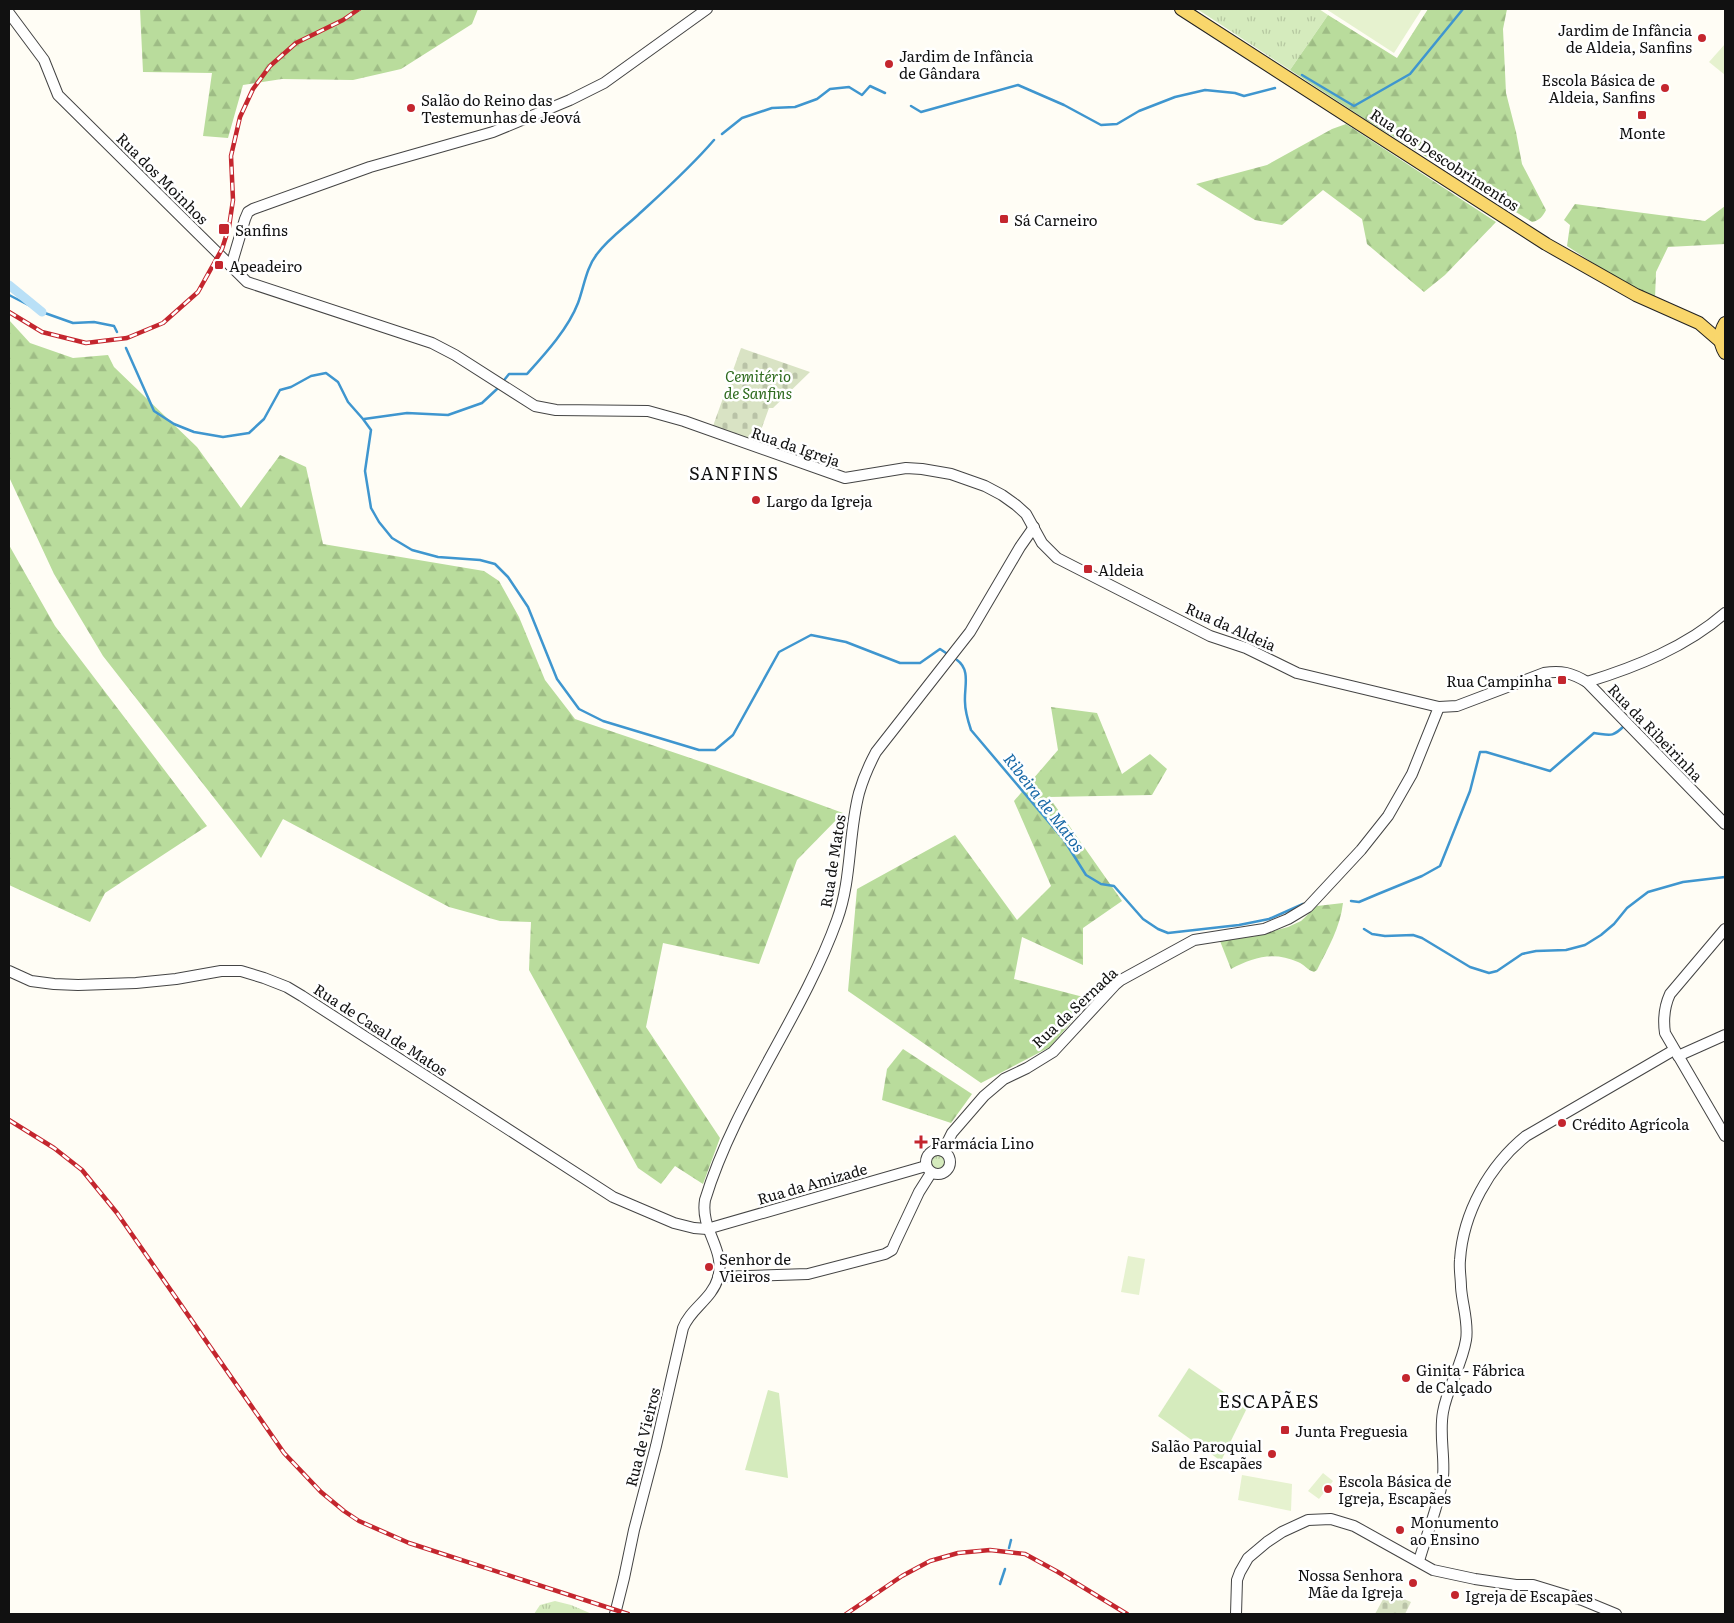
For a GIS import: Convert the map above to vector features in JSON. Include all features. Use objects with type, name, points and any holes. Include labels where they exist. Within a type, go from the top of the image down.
[{"type":"main road","name":"Rua dos Descobrimentos","points":[[1181,9],[1554,248],[1636,295],[1699,323],[1723,347]]},
{"type":"main road","name":"Rua dos Descobrimentos","points":[[1699,323],[1725,322],[1720,334],[1723,347]]},
{"type":"street","points":[[231,266],[245,219],[248,212],[253,209],[370,166],[493,132],[570,100],[604,83],[707,9]]},
{"type":"street","name":"Rua dos Moinhos","points":[[9,12],[44,60],[58,96],[241,276],[254,284],[407,334],[455,354],[535,406]]},
{"type":"street","name":"Rua da Igreja","points":[[535,406],[556,410],[635,410],[655,413],[684,421],[844,478],[906,468],[952,474],[985,486],[1002,495],[1026,514],[1034,527]]},
{"type":"street","name":"Rua da Aldeia","points":[[1034,527],[1042,543],[1057,558],[1210,636],[1246,648],[1297,673],[1439,708]]},
{"type":"street","name":"Rua de Matos","points":[[707,1229],[704,1209],[705,1200],[733,1130],[812,978],[837,920],[844,895],[859,794],[867,770],[876,752],[970,632],[1020,547],[1034,527]]},
{"type":"street","points":[[1020,547],[1042,543]]},
{"type":"street","points":[[1439,708],[1457,706],[1555,671],[1578,676],[1587,682],[1609,675],[1674,648],[1698,634],[1725,613]]},
{"type":"street","name":"Rua da Ribeirinha","points":[[1587,682],[1725,824]]},
{"type":"street","name":"Rua da Sernada","points":[[943,1151],[952,1133],[984,1096],[1004,1078],[1027,1068],[1052,1052],[1121,980],[1194,940],[1264,929],[1288,920],[1308,907],[1361,850],[1388,816],[1412,774],[1439,708]]},
{"type":"street","points":[[1725,929],[1670,994],[1667,1000],[1664,1019],[1665,1033],[1725,1136]]},
{"type":"street","name":"Rua de Casal de Matos","points":[[9,972],[31,981],[54,984],[136,983],[176,979],[221,971],[241,971],[264,978],[302,996],[613,1197],[674,1223],[707,1229]]},
{"type":"street","points":[[1419,1562],[1443,1476],[1441,1429],[1443,1412],[1466,1339],[1466,1320],[1461,1295],[1460,1261],[1467,1225],[1478,1195],[1497,1166],[1515,1145],[1541,1126],[1676,1053],[1725,1035]]},
{"type":"street","points":[[707,1229],[718,1253],[718,1277],[808,1274],[825,1271],[885,1254],[892,1250],[929,1169],[926,1158],[931,1152],[943,1151],[950,1158],[949,1168],[942,1174],[929,1169]]},
{"type":"street","name":"Rua da Amizade","points":[[707,1229],[929,1169]]},
{"type":"street","name":"Rua de Vieiros","points":[[615,1614],[656,1446],[682,1328],[686,1319],[704,1301],[715,1286],[718,1277]]},
{"type":"street","points":[[1236,1614],[1237,1580],[1248,1558],[1282,1532],[1308,1520],[1331,1519],[1354,1526],[1433,1570],[1500,1582],[1533,1585],[1582,1600],[1616,1614]]},
{"type":"green space","points":[[140,9],[478,9],[472,24],[401,69],[353,80],[282,79],[243,85],[228,138],[203,136],[212,73],[143,72]]},
{"type":"green space","points":[[1197,9],[1319,9],[1328,15],[1290,70]]},
{"type":"green space","points":[[1326,9],[1422,9],[1394,53]]},
{"type":"green space","points":[[1428,9],[1507,9],[1503,29],[1506,93],[1522,164],[1546,210],[1537,221],[1532,222],[1368,121],[1290,70],[1328,15],[1397,58]]},
{"type":"green space","points":[[1725,44],[1725,75],[1709,62]]},
{"type":"green space","points":[[1346,124],[1496,222],[1445,275],[1424,292],[1367,244],[1362,219],[1323,190],[1282,225],[1255,220],[1196,184],[1267,165],[1332,129]]},
{"type":"green space","points":[[1575,204],[1705,221],[1725,206],[1725,244],[1668,247],[1656,272],[1655,299],[1610,274],[1567,246],[1570,225],[1564,220]]},
{"type":"green space","points":[[9,320],[30,343],[73,358],[108,355],[114,367],[197,447],[241,508],[280,455],[306,467],[323,544],[484,571],[499,581],[519,617],[545,680],[575,719],[711,765],[843,813],[797,860],[759,964],[663,943],[646,1027],[720,1138],[703,1184],[675,1166],[661,1184],[638,1168],[529,970],[531,922],[500,921],[449,907],[283,819],[261,858],[103,656],[54,574],[9,477]]},
{"type":"green space","name":"Cemitério de Sanfins","points":[[741,348],[810,372],[773,408],[769,408],[757,441],[713,426]]},
{"type":"green space","points":[[9,545],[55,626],[207,826],[105,893],[90,922],[9,885]]},
{"type":"green space","points":[[1051,707],[1097,713],[1122,774],[1150,754],[1167,769],[1152,795],[1049,797],[1122,901],[1083,928],[1083,965],[1022,937],[1014,979],[1091,999],[1050,1047],[981,1083],[848,991],[857,889],[955,835],[1017,920],[1051,886],[1014,801],[1058,750]]},
{"type":"green space","points":[[1343,903],[1333,938],[1317,970],[1314,972],[1300,963],[1272,956],[1247,961],[1231,969],[1220,941],[1256,936],[1288,927],[1301,921],[1317,906]]},
{"type":"green space","points":[[903,1049],[972,1094],[951,1123],[882,1100],[887,1069]]},
{"type":"green space","points":[[935,1155],[941,1155],[945,1162],[941,1169],[935,1169],[931,1165],[931,1159]]},
{"type":"green space","points":[[1128,1256],[1145,1259],[1139,1295],[1121,1292]]},
{"type":"green space","points":[[1189,1368],[1247,1408],[1221,1461],[1158,1416]]},
{"type":"green space","points":[[768,1390],[779,1393],[788,1478],[745,1470]]},
{"type":"green space","points":[[1323,1473],[1333,1481],[1319,1499],[1308,1491]]},
{"type":"green space","points":[[1242,1475],[1292,1484],[1291,1511],[1238,1500]]},
{"type":"green space","points":[[1387,1592],[1411,1602],[1405,1614],[1375,1614]]},
{"type":"green space","points":[[555,1601],[571,1605],[592,1614],[534,1614],[540,1605]]},
{"type":"waterway","points":[[1302,75],[1354,106],[1410,74],[1463,9]]},
{"type":"waterway","points":[[911,106],[921,112],[1018,85],[1064,105],[1101,125],[1117,124],[1139,111],[1175,97],[1205,90],[1235,93],[1244,96],[1275,88]]},
{"type":"waterway","points":[[722,134],[742,118],[772,108],[795,107],[817,99],[830,89],[849,87],[862,95],[870,86],[885,93]]},
{"type":"waterway","points":[[505,379],[509,374],[527,374],[556,341],[574,313],[593,259],[612,238],[677,179],[714,140]]},
{"type":"waterway","points":[[9,285],[42,312]]},
{"type":"waterway","name":"Ribeira de Matos","points":[[9,295],[42,312],[73,323],[94,322],[114,326],[117,332]]},
{"type":"waterway","name":"Ribeira de Matos","points":[[126,348],[154,411],[174,424],[194,432],[223,437],[249,433],[264,419],[280,390],[291,387],[311,376],[326,373],[338,382],[348,402],[371,430],[365,471],[371,508],[379,522],[392,538],[412,550],[438,557],[480,560],[495,564],[508,577],[528,607],[557,679],[579,709],[603,721],[699,750],[715,750],[733,735],[779,652],[811,635],[846,642],[900,663],[920,663],[940,649],[946,653]]},
{"type":"waterway","points":[[364,419],[407,413],[448,415],[482,403],[497,389]]},
{"type":"waterway","name":"Ribeira de Matos","points":[[957,660],[964,669],[966,679],[965,705],[971,730],[1064,840],[1086,875],[1101,884],[1114,886],[1143,919],[1168,933],[1239,925],[1269,919],[1303,904]]},
{"type":"waterway","points":[[1648,729],[1654,725]]},
{"type":"waterway","name":"Ribeira de Matos","points":[[1351,901],[1359,902],[1422,876],[1440,866],[1470,791],[1480,752],[1486,752],[1550,771],[1594,733],[1610,735],[1624,726]]},
{"type":"waterway","points":[[1364,929],[1372,934],[1385,936],[1413,935],[1422,938],[1470,967],[1489,973],[1497,971],[1522,954],[1536,951],[1566,950],[1585,945],[1601,935],[1614,924],[1627,908],[1648,892],[1683,882],[1725,877]]},
{"type":"waterway","points":[[1009,1548],[1011,1540]]},
{"type":"waterway","points":[[1000,1584],[1005,1569]]},
{"type":"railway","points":[[9,312],[42,332],[86,343],[127,338],[163,323],[198,292],[222,249],[229,227],[233,200],[231,156],[240,117],[253,89],[270,66],[296,43],[343,20],[359,9]]},
{"type":"railway","points":[[9,1120],[54,1148],[82,1170],[117,1213],[284,1453],[321,1492],[344,1511],[359,1521],[409,1543],[628,1614]]},
{"type":"railway","points":[[846,1614],[902,1576],[930,1561],[958,1553],[990,1550],[1025,1554],[1127,1614]]},
{"type":"place","name":"Jardim de Infância de Aldeia, Sanfins","points":[[1702,38]]},
{"type":"place","name":"Jardim de Infância de Gândara","points":[[889,64]]},
{"type":"place","name":"Escola Básica de Aldeia, Sanfins","points":[[1665,88]]},
{"type":"place","name":"Salão do Reino das Testemunhas de Jeová","points":[[411,108]]},
{"type":"place","name":"Monte","points":[[1642,115]]},
{"type":"place","name":"Sá Carneiro","points":[[1004,219]]},
{"type":"place","name":"Sanfins","points":[[224,229]]},
{"type":"place","name":"Apeadeiro","points":[[219,265]]},
{"type":"place","name":"Largo da Igreja","points":[[756,500]]},
{"type":"place","name":"Aldeia","points":[[1088,569]]},
{"type":"place","name":"Rua Campinha","points":[[1562,680]]},
{"type":"place","name":"Crédito Agrícola","points":[[1562,1123]]},
{"type":"place","name":"Farmácia Lino","points":[[921,1142]]},
{"type":"place","name":"Senhor de Vieiros","points":[[709,1267]]},
{"type":"place","name":"Ginita - Fábrica de Calçado","points":[[1406,1378]]},
{"type":"place","name":"Junta Freguesia","points":[[1285,1430]]},
{"type":"place","name":"Salão Paroquial de Escapães","points":[[1272,1454]]},
{"type":"place","name":"Escola Básica de Igreja, Escapães","points":[[1328,1489]]},
{"type":"place","name":"Monumento ao Ensino","points":[[1400,1530]]},
{"type":"place","name":"Nossa Senhora Mãe da Igreja","points":[[1413,1583]]},
{"type":"place","name":"Igreja de Escapães","points":[[1455,1595]]},
{"type":"district","name":"SANFINS","points":[[734,472]]},
{"type":"district","name":"ESCAPÃES","points":[[1269,1400]]}]
